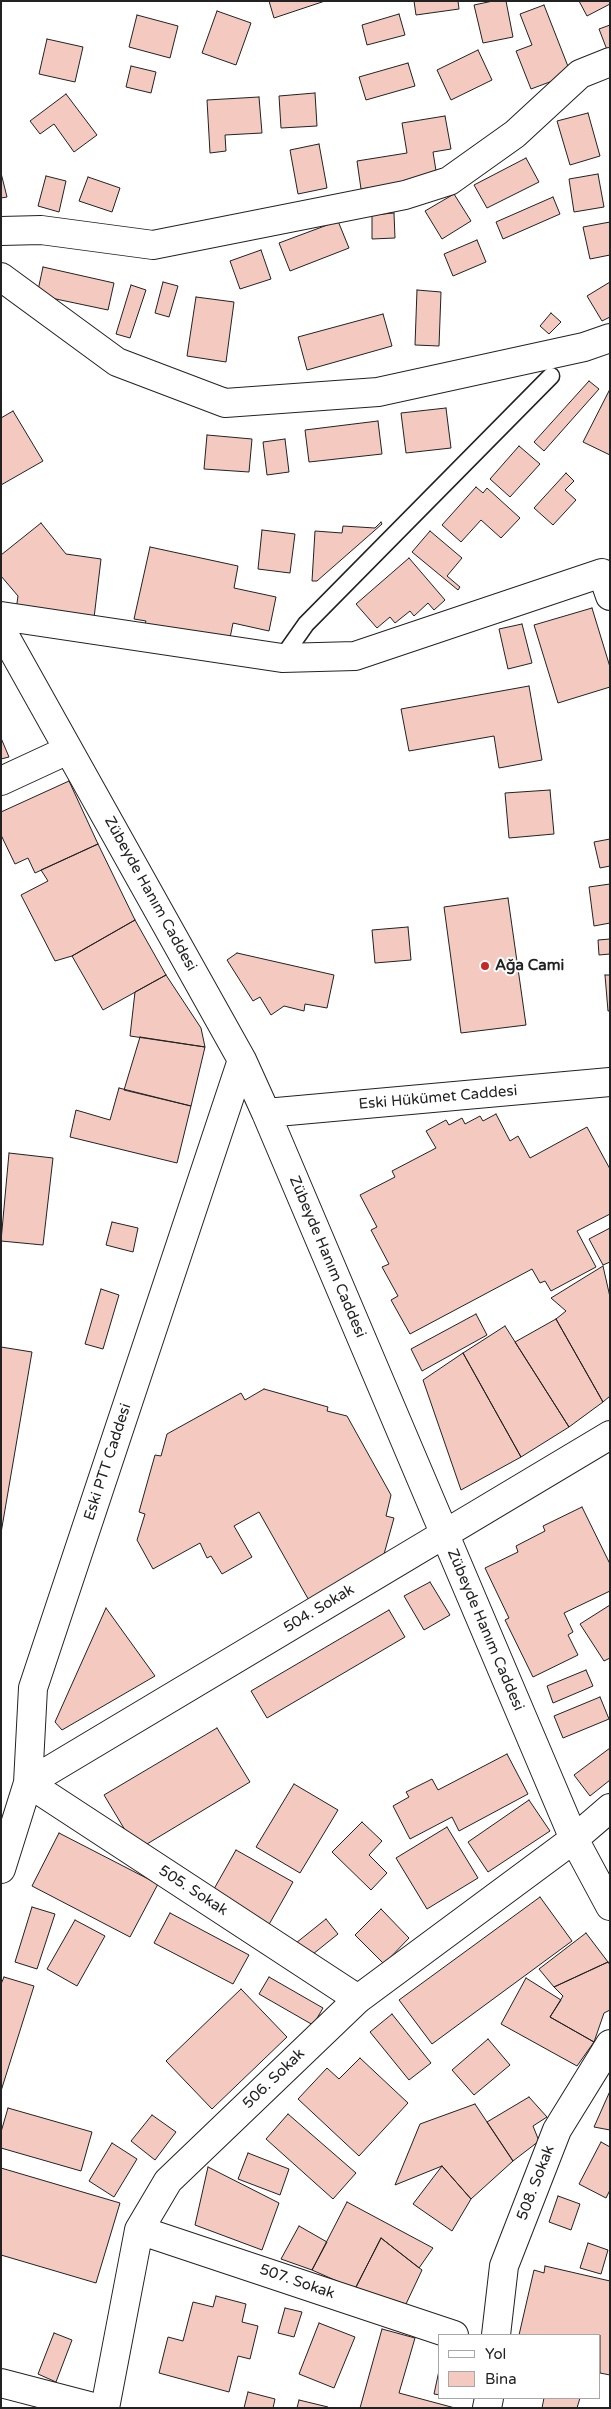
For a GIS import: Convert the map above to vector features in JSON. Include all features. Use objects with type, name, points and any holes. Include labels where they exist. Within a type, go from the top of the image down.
[{"type":"street","points":[[1,231],[41,230],[153,245],[405,195],[449,181],[515,134],[580,74],[610,62]]},
{"type":"street","points":[[1,277],[117,362],[225,404],[378,392],[584,347],[610,338]]},
{"type":"street","points":[[1,616],[282,658],[355,656],[606,585]]},
{"type":"street","name":"Zübeyde Hanım Caddesi","points":[[1,629],[242,1060],[574,1839],[610,1906]]},
{"type":"street","points":[[1,781],[68,750]]},
{"type":"street","name":"Eski PTT Caddesi","points":[[1,1869],[28,1784],[33,1688],[242,1060]]},
{"type":"street","name":"Eski Hükümet Caddesi","points":[[266,1113],[610,1082]]},
{"type":"street","name":"504. Sokak","points":[[28,1784],[444,1533],[610,1436]]},
{"type":"street","name":"505. Sokak","points":[[28,1784],[358,1999]]},
{"type":"street","name":"506. Sokak","points":[[105,2408],[139,2230],[168,2181],[358,1999],[574,1839],[610,1808]]},
{"type":"street","name":"508. Sokak","points":[[496,2334],[504,2266],[557,2130],[610,2044]]},
{"type":"street","name":"507. Sokak","points":[[139,2230],[451,2334]]},
{"type":"street","points":[[1,2383],[97,2408]]},
{"type":"lane","points":[[282,658],[306,624],[551,376]]},
{"type":"building","points":[[269,1],[325,1],[274,18]]},
{"type":"building","points":[[414,1],[458,1],[459,9],[416,15]]},
{"type":"building","points":[[493,1],[506,1],[513,37],[483,43],[474,5]]},
{"type":"building","points":[[579,1],[610,1],[610,4],[587,16]]},
{"type":"building","points":[[544,5],[571,74],[531,89],[516,51],[532,45],[520,14]]},
{"type":"building","points":[[217,11],[251,23],[236,65],[202,53]]},
{"type":"building","points":[[399,14],[405,35],[367,45],[362,25]]},
{"type":"building","points":[[137,15],[178,26],[170,58],[129,47]]},
{"type":"building","points":[[610,25],[610,54],[609,55],[599,29]]},
{"type":"building","points":[[47,39],[83,47],[75,82],[39,74]]},
{"type":"building","points":[[478,50],[492,80],[451,100],[437,70]]},
{"type":"building","points":[[408,63],[415,86],[366,100],[359,77]]},
{"type":"building","points":[[131,66],[156,72],[151,93],[126,87]]},
{"type":"building","points":[[315,93],[317,126],[281,128],[279,96]]},
{"type":"building","points":[[66,94],[97,135],[74,152],[54,124],[40,134],[30,121]]},
{"type":"building","points":[[259,97],[262,133],[225,135],[226,151],[210,153],[207,100]]},
{"type":"building","points":[[588,113],[600,156],[570,165],[557,121]]},
{"type":"building","points":[[445,116],[451,149],[433,152],[437,177],[361,189],[357,161],[407,153],[402,123]]},
{"type":"building","points":[[319,144],[327,188],[298,194],[290,150]]},
{"type":"building","points":[[526,158],[539,182],[487,208],[474,185]]},
{"type":"building","points":[[1,173],[7,197],[1,198]]},
{"type":"building","points":[[598,174],[604,207],[574,212],[569,179]]},
{"type":"building","points":[[46,176],[66,181],[59,212],[38,206]]},
{"type":"building","points":[[88,177],[120,188],[112,212],[79,201]]},
{"type":"building","points":[[454,194],[471,221],[442,239],[425,211]]},
{"type":"building","points":[[553,197],[560,214],[503,239],[496,222]]},
{"type":"building","points":[[394,213],[395,238],[372,239],[372,215]]},
{"type":"building","points":[[338,221],[349,248],[290,271],[279,243]]},
{"type":"building","points":[[610,222],[610,255],[590,259],[583,227]]},
{"type":"building","points":[[477,240],[486,262],[453,276],[444,254]]},
{"type":"building","points":[[261,250],[271,279],[240,289],[230,261]]},
{"type":"building","points":[[43,267],[114,283],[108,310],[37,295]]},
{"type":"building","points":[[163,282],[178,286],[169,317],[155,313]]},
{"type":"building","points":[[610,282],[610,317],[602,321],[587,296]]},
{"type":"building","points":[[131,285],[146,290],[130,338],[116,334]]},
{"type":"building","points":[[417,290],[441,292],[439,346],[415,345]]},
{"type":"building","points":[[196,297],[234,302],[226,362],[187,356]]},
{"type":"building","points":[[551,313],[561,322],[549,334],[540,326]]},
{"type":"building","points":[[383,314],[392,346],[307,370],[298,337]]},
{"type":"building","points":[[589,381],[599,389],[544,451],[534,442]]},
{"type":"building","points":[[610,389],[610,455],[583,442]]},
{"type":"building","points":[[446,408],[451,448],[406,453],[401,413]]},
{"type":"building","points":[[13,411],[43,461],[1,485],[1,418]]},
{"type":"building","points":[[378,421],[382,454],[309,462],[305,430]]},
{"type":"building","points":[[207,435],[252,439],[249,472],[204,469]]},
{"type":"building","points":[[285,439],[289,472],[267,475],[263,442]]},
{"type":"building","points":[[519,446],[540,464],[510,497],[490,479]]},
{"type":"building","points":[[566,473],[574,481],[565,490],[576,500],[553,525],[534,508]]},
{"type":"building","points":[[476,487],[483,493],[487,488],[520,518],[501,538],[481,520],[461,542],[442,525]]},
{"type":"building","points":[[381,522],[382,524],[317,581],[312,581],[315,531],[342,533],[343,526],[375,528]]},
{"type":"building","points":[[41,523],[66,554],[101,559],[94,618],[16,610],[18,596],[1,576],[1,555]]},
{"type":"building","points":[[262,530],[295,534],[290,573],[258,569]]},
{"type":"building","points":[[430,531],[462,558],[447,576],[460,587],[458,590],[412,552]]},
{"type":"building","points":[[150,547],[238,566],[234,588],[276,597],[269,631],[233,623],[229,643],[145,624],[146,621],[134,619]]},
{"type":"building","points":[[409,558],[445,600],[434,610],[428,603],[414,616],[410,611],[395,623],[390,617],[377,628],[356,604]]},
{"type":"building","points":[[592,608],[610,667],[610,687],[558,703],[534,625]]},
{"type":"building","points":[[522,624],[532,663],[508,669],[499,629]]},
{"type":"building","points":[[529,686],[542,760],[499,768],[494,736],[409,751],[401,709]]},
{"type":"building","points":[[1,738],[9,757],[1,759]]},
{"type":"building","points":[[69,781],[98,844],[35,873],[28,858],[15,864],[1,835],[1,812]]},
{"type":"building","points":[[550,790],[554,834],[509,838],[505,793]]},
{"type":"building","points":[[610,839],[610,866],[600,868],[594,842]]},
{"type":"building","points":[[98,844],[135,920],[72,956],[55,961],[21,895],[48,881],[41,870]]},
{"type":"building","points":[[610,884],[610,923],[594,926],[589,887]]},
{"type":"building","name":"Ağa Cami","points":[[508,898],[526,1025],[461,1033],[444,907]]},
{"type":"building","points":[[135,920],[166,975],[103,1010],[72,956]]},
{"type":"building","points":[[408,927],[411,960],[375,963],[372,930]]},
{"type":"building","points":[[610,939],[610,954],[599,955],[598,940]]},
{"type":"building","points":[[237,953],[334,975],[327,1008],[305,1004],[304,1011],[284,1006],[271,1015],[260,997],[253,1001],[227,960]]},
{"type":"building","points":[[166,975],[201,1028],[205,1047],[130,1036],[135,992]]},
{"type":"building","points":[[605,975],[610,975],[610,1011],[608,1011]]},
{"type":"building","points":[[140,1037],[205,1047],[191,1106],[124,1090]]},
{"type":"building","points":[[119,1088],[191,1106],[177,1163],[70,1137],[76,1110],[110,1120]]},
{"type":"building","points":[[496,1114],[510,1141],[518,1136],[530,1158],[587,1127],[610,1169],[610,1214],[577,1231],[596,1267],[551,1291],[545,1281],[540,1283],[532,1269],[410,1334],[391,1300],[398,1296],[382,1267],[389,1264],[371,1230],[377,1227],[360,1195],[395,1177],[392,1171],[436,1148],[426,1131],[446,1120],[449,1125],[462,1118],[465,1124],[480,1116],[483,1121]]},
{"type":"building","points":[[9,1153],[53,1158],[43,1245],[1,1241]]},
{"type":"building","points":[[112,1222],[138,1228],[133,1252],[106,1245]]},
{"type":"building","points":[[610,1228],[610,1262],[603,1265],[589,1239]]},
{"type":"building","points":[[603,1266],[610,1297],[610,1396],[603,1402],[556,1319],[566,1311],[551,1298]]},
{"type":"building","points":[[101,1289],[119,1295],[103,1349],[85,1344]]},
{"type":"building","points":[[476,1314],[487,1335],[422,1371],[411,1349]]},
{"type":"building","points":[[556,1319],[603,1402],[569,1427],[515,1342]]},
{"type":"building","points":[[505,1326],[569,1427],[521,1457],[463,1353]]},
{"type":"building","points":[[1,1347],[32,1352],[1,1533]]},
{"type":"building","points":[[463,1353],[521,1457],[461,1490],[423,1380]]},
{"type":"building","points":[[264,1389],[328,1407],[327,1411],[347,1416],[391,1495],[386,1516],[394,1518],[381,1565],[311,1604],[259,1512],[234,1526],[252,1557],[222,1574],[211,1556],[207,1558],[200,1543],[153,1569],[137,1540],[145,1514],[139,1512],[155,1455],[161,1456],[167,1434],[241,1393],[245,1400]]},
{"type":"building","points":[[582,1507],[610,1564],[610,1591],[564,1613],[573,1632],[568,1635],[578,1655],[533,1677],[505,1620],[509,1618],[485,1568],[518,1552],[516,1546],[545,1531],[543,1526]]},
{"type":"building","points":[[430,1582],[450,1615],[424,1630],[404,1596]]},
{"type":"building","points":[[610,1605],[610,1658],[604,1661],[580,1624]]},
{"type":"building","points":[[106,1608],[155,1676],[62,1730],[55,1722]]},
{"type":"building","points":[[389,1610],[405,1637],[267,1718],[251,1691]]},
{"type":"building","points":[[586,1670],[593,1686],[553,1703],[547,1686]]},
{"type":"building","points":[[600,1697],[609,1719],[563,1738],[554,1716]]},
{"type":"building","points":[[217,1728],[250,1782],[137,1850],[104,1795]]},
{"type":"building","points":[[610,1748],[610,1780],[590,1796],[574,1775]]},
{"type":"building","points":[[507,1754],[528,1794],[459,1831],[452,1817],[410,1839],[393,1806],[409,1797],[406,1792],[432,1779],[438,1790]]},
{"type":"building","points":[[294,1784],[338,1810],[300,1873],[256,1847]]},
{"type":"building","points":[[529,1800],[550,1831],[488,1872],[468,1842]]},
{"type":"building","points":[[362,1822],[382,1841],[369,1855],[387,1873],[371,1890],[332,1852]]},
{"type":"building","points":[[447,1827],[478,1878],[427,1909],[396,1858]]},
{"type":"building","points":[[59,1833],[158,1884],[130,1937],[32,1886]]},
{"type":"building","points":[[236,1850],[293,1882],[267,1928],[210,1896]]},
{"type":"building","points":[[540,1897],[572,1941],[432,2044],[399,2000]]},
{"type":"building","points":[[32,1907],[55,1914],[37,1969],[15,1962]]},
{"type":"building","points":[[381,1909],[409,1938],[384,1964],[355,1935]]},
{"type":"building","points":[[170,1913],[249,1955],[233,1984],[154,1943]]},
{"type":"building","points":[[326,1919],[338,1934],[308,1958],[296,1943]]},
{"type":"building","points":[[75,1920],[105,1936],[77,1986],[47,1969]]},
{"type":"building","points":[[586,1933],[608,1962],[554,1987],[539,1969]]},
{"type":"building","points":[[608,1962],[610,1965],[610,2010],[604,2013],[594,2042],[550,2017],[563,1996],[554,1987]]},
{"type":"building","points":[[4,1977],[34,1986],[1,2091],[1,1984]]},
{"type":"building","points":[[269,1977],[323,2008],[313,2025],[259,1994]]},
{"type":"building","points":[[526,1978],[561,2000],[550,2017],[594,2042],[577,2066],[501,2024]]},
{"type":"building","points":[[241,1989],[287,2037],[212,2109],[166,2061]]},
{"type":"building","points":[[392,2014],[431,2063],[409,2080],[370,2032]]},
{"type":"building","points":[[488,2039],[510,2065],[474,2095],[452,2070]]},
{"type":"building","points":[[360,2058],[408,2103],[359,2156],[298,2099],[327,2068],[339,2079]]},
{"type":"building","points":[[610,2091],[610,2130],[594,2127]]},
{"type":"building","points":[[529,2097],[547,2117],[533,2126],[539,2141],[513,2161],[487,2122]]},
{"type":"building","points":[[475,2104],[513,2161],[471,2199],[442,2166],[395,2185],[420,2124]]},
{"type":"building","points":[[8,2108],[92,2132],[81,2171],[1,2148],[1,2132]]},
{"type":"building","points":[[288,2114],[356,2173],[333,2199],[266,2139]]},
{"type":"building","points":[[152,2115],[176,2132],[155,2160],[131,2141]]},
{"type":"building","points":[[601,2142],[610,2147],[610,2190],[606,2198],[579,2184]]},
{"type":"building","points":[[112,2143],[137,2159],[114,2197],[89,2181]]},
{"type":"building","points":[[248,2153],[289,2169],[280,2195],[238,2179]]},
{"type":"building","points":[[442,2166],[471,2199],[452,2231],[413,2204]]},
{"type":"building","points":[[208,2167],[279,2203],[262,2250],[195,2225]]},
{"type":"building","points":[[1,2168],[120,2203],[96,2283],[1,2255]]},
{"type":"building","points":[[558,2196],[580,2204],[571,2230],[549,2222]]},
{"type":"building","points":[[347,2202],[433,2248],[419,2268],[381,2238],[355,2289],[312,2270]]},
{"type":"building","points":[[299,2226],[327,2242],[312,2270],[281,2259]]},
{"type":"building","points":[[381,2238],[422,2270],[406,2304],[355,2289]]},
{"type":"building","points":[[588,2243],[608,2250],[601,2274],[580,2268]]},
{"type":"building","points":[[545,2266],[610,2281],[610,2375],[601,2373],[601,2334],[519,2334],[534,2270],[544,2273]]},
{"type":"building","points":[[216,2296],[246,2304],[242,2322],[258,2326],[250,2359],[238,2356],[229,2392],[159,2373],[168,2337],[183,2341],[193,2302],[213,2307]]},
{"type":"building","points":[[285,2308],[302,2312],[294,2337],[278,2333]]},
{"type":"building","points":[[319,2323],[355,2337],[334,2388],[299,2374]]},
{"type":"building","points":[[382,2329],[415,2338],[399,2393],[455,2408],[360,2408]]},
{"type":"building","points":[[54,2333],[72,2340],[56,2382],[38,2374]]},
{"type":"building","points":[[438,2375],[438,2395],[434,2394]]},
{"type":"building","points":[[248,2392],[275,2399],[273,2408],[244,2408]]},
{"type":"building","points":[[544,2399],[580,2399],[577,2408],[542,2408]]},
{"type":"building","points":[[299,2400],[328,2407],[328,2408],[297,2408]]},
{"type":"place","name":"Ağa Cami","points":[[485,966]]}]
